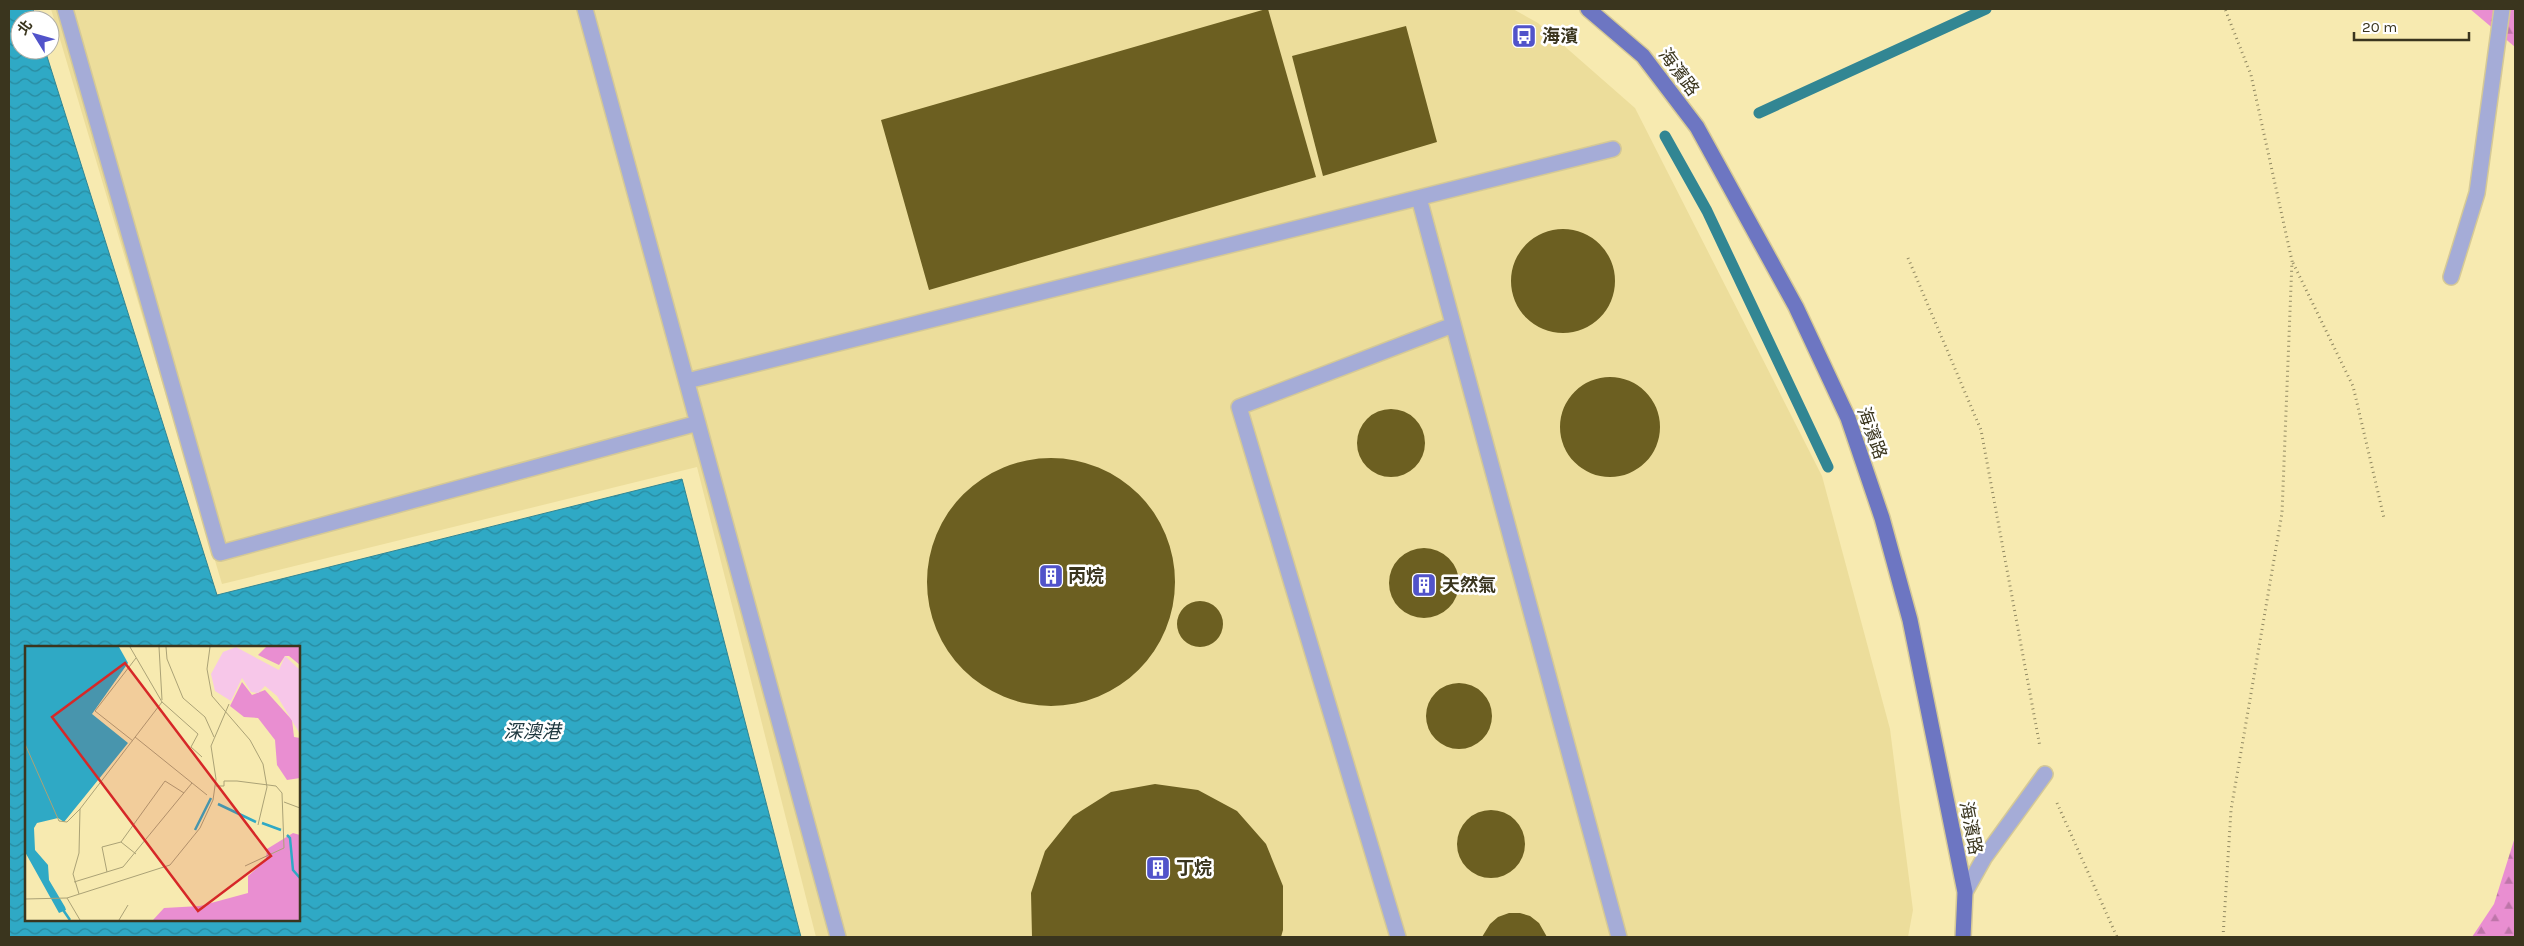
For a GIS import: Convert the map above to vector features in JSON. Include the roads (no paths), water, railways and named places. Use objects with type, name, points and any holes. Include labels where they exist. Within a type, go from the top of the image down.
[{"type":"main road","name":"海濱路","points":[[1597,11],[1643,56],[1697,127],[1796,307],[1848,418],[1882,518],[1910,620],[1965,892],[1963,937]]},
{"type":"lane","points":[[65,9],[220,553],[698,423]]},
{"type":"lane","points":[[585,9],[838,937]]},
{"type":"lane","points":[[2450,277],[2477,193],[2502,9]]},
{"type":"lane","points":[[687,382],[1613,149]]},
{"type":"lane","points":[[1419,198],[1619,937]]},
{"type":"lane","points":[[1398,937],[1239,407],[1453,325]]},
{"type":"lane","points":[[1965,892],[1984,858],[2044,774]]},
{"type":"water","name":"深澳港","points":[[9,9],[33,9],[10,10],[10,60],[48,60],[217,595],[682,479],[801,937],[9,937]]},
{"type":"waterway","points":[[1759,113],[1986,9]]},
{"type":"waterway","points":[[1665,136],[1707,211],[1828,467]]},
{"type":"place","name":"海濱","points":[[1524,36]]},
{"type":"place","name":"丙烷","points":[[1051,576]]},
{"type":"place","name":"天然氣","points":[[1424,585]]},
{"type":"place","name":"丁烷","points":[[1158,868]]}]
